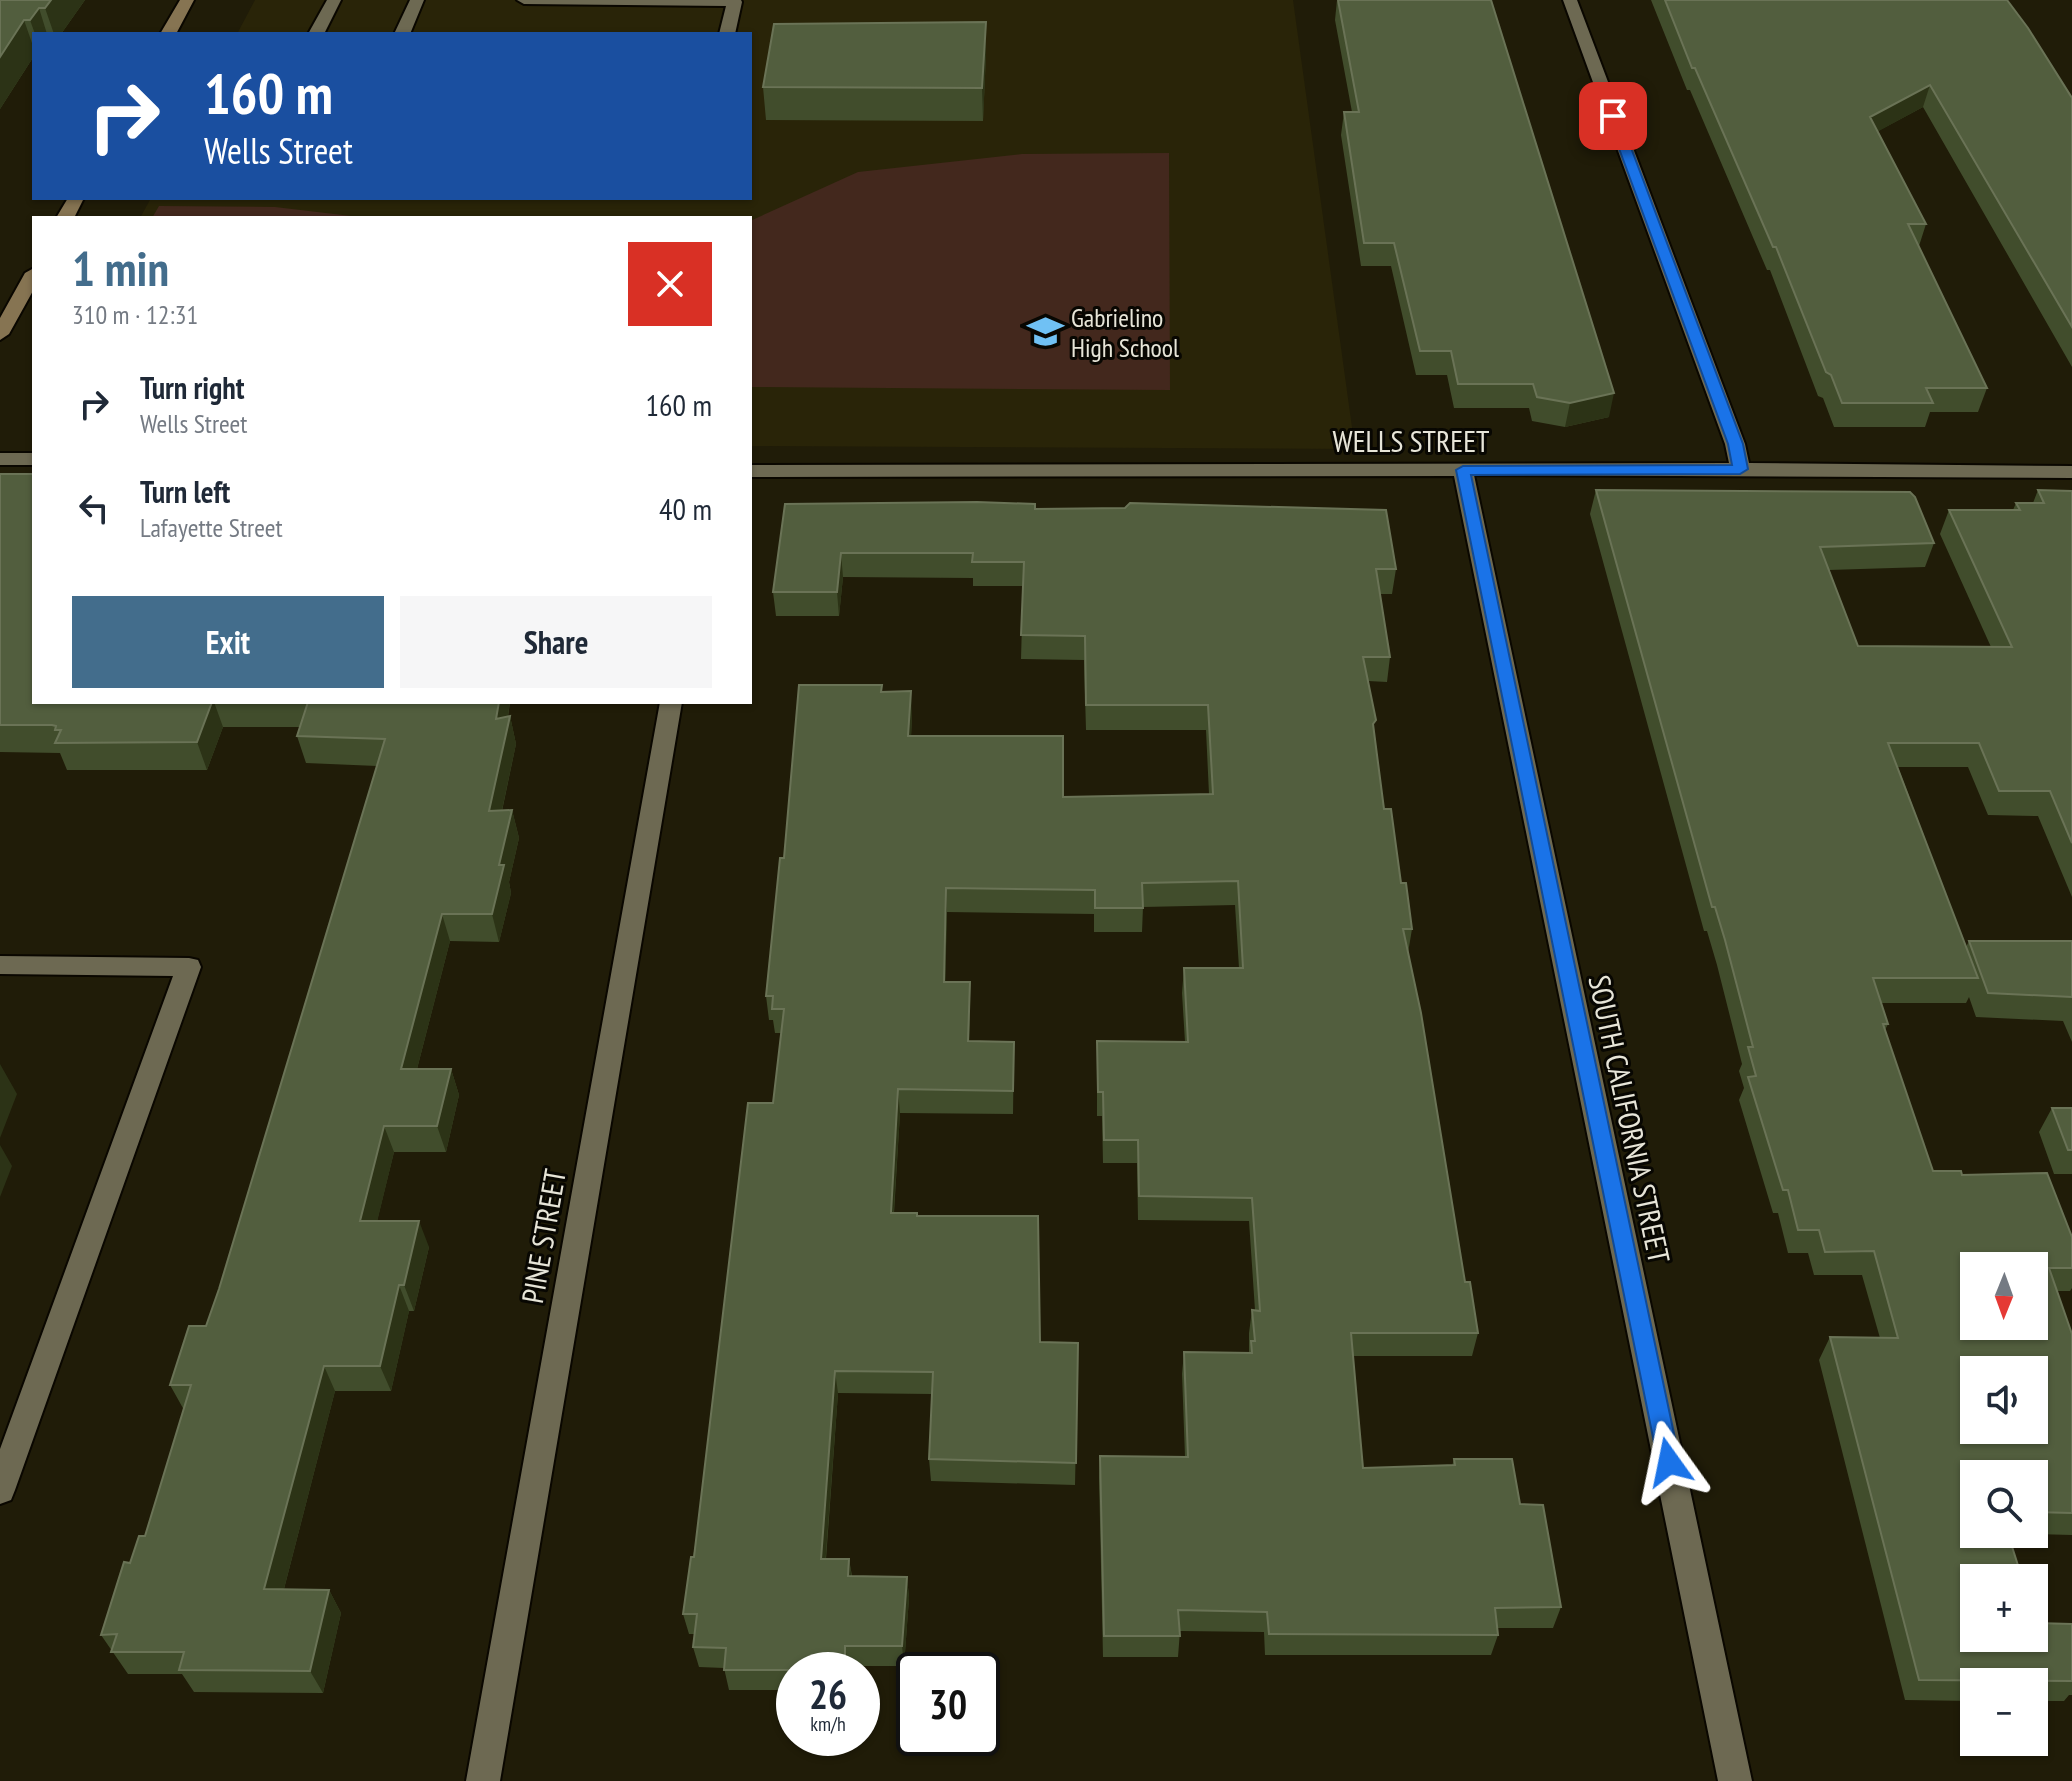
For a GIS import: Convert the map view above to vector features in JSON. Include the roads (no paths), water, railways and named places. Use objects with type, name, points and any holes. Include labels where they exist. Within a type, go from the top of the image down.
[{"type":"main road","points":[[169,32],[187,0]]},
{"type":"main road","points":[[0,334],[32,277]]},
{"type":"street","points":[[317,32],[334,0]]},
{"type":"street","points":[[403,32],[417,0]]},
{"type":"street","points":[[524,0],[735,2],[728,32]]},
{"type":"street","points":[[1570,0],[1735,444],[1740,469]]},
{"type":"street","points":[[0,459],[32,459]]},
{"type":"street","name":"WELLS STREET","points":[[752,471],[1740,469],[2072,472]]},
{"type":"street","name":"SOUTH CALIFORNIA STREET","points":[[1463,470],[1735,1781]]},
{"type":"street","name":"PINE STREET","points":[[483,1781],[671,704]]},
{"type":"street","points":[[0,965],[189,967],[0,1490]]},
{"type":"place","name":"Gabrielino High School","points":[[1045,332]]}]
